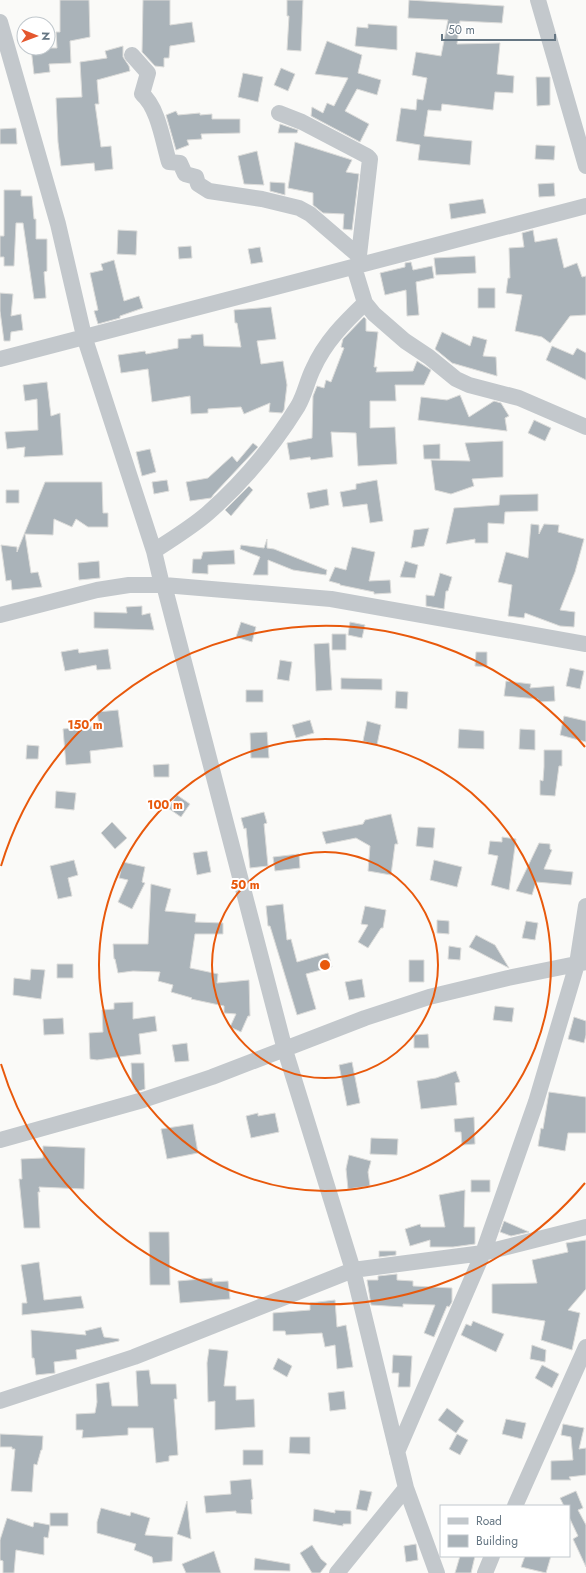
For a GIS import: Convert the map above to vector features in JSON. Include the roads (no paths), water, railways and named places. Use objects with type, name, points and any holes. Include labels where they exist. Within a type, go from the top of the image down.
[{"type":"street","points":[[538,0],[586,166]]},
{"type":"street","points":[[0,22],[58,224],[84,336],[154,551],[285,1050],[353,1270],[406,1488],[437,1573]]},
{"type":"street","points":[[132,55],[148,73],[142,94],[148,99],[156,118],[169,162],[180,164],[185,174],[196,178],[198,184],[209,191],[262,199],[299,208],[310,214],[357,263]]},
{"type":"street","points":[[279,113],[302,122],[367,156],[370,159],[357,263],[365,303],[388,328],[456,379],[468,385],[519,398],[586,427]]},
{"type":"street","points":[[0,359],[357,263],[586,206]]},
{"type":"street","points":[[154,551],[208,513],[246,476],[270,447],[299,404],[313,369],[325,345],[343,324],[365,303]]},
{"type":"street","points":[[0,615],[110,588],[129,585],[163,585],[331,599],[586,644]]},
{"type":"street","points":[[397,1452],[483,1253],[536,1102],[582,963],[586,906]]},
{"type":"street","points":[[0,1140],[143,1100],[285,1050],[365,1018],[429,997],[508,978],[582,963]]},
{"type":"street","points":[[0,1401],[134,1357],[353,1270],[483,1253],[586,1227]]},
{"type":"street","points":[[515,1505],[586,1347]]},
{"type":"street","points":[[337,1573],[406,1488]]},
{"type":"street","points":[[485,1573],[492,1557]]}]
